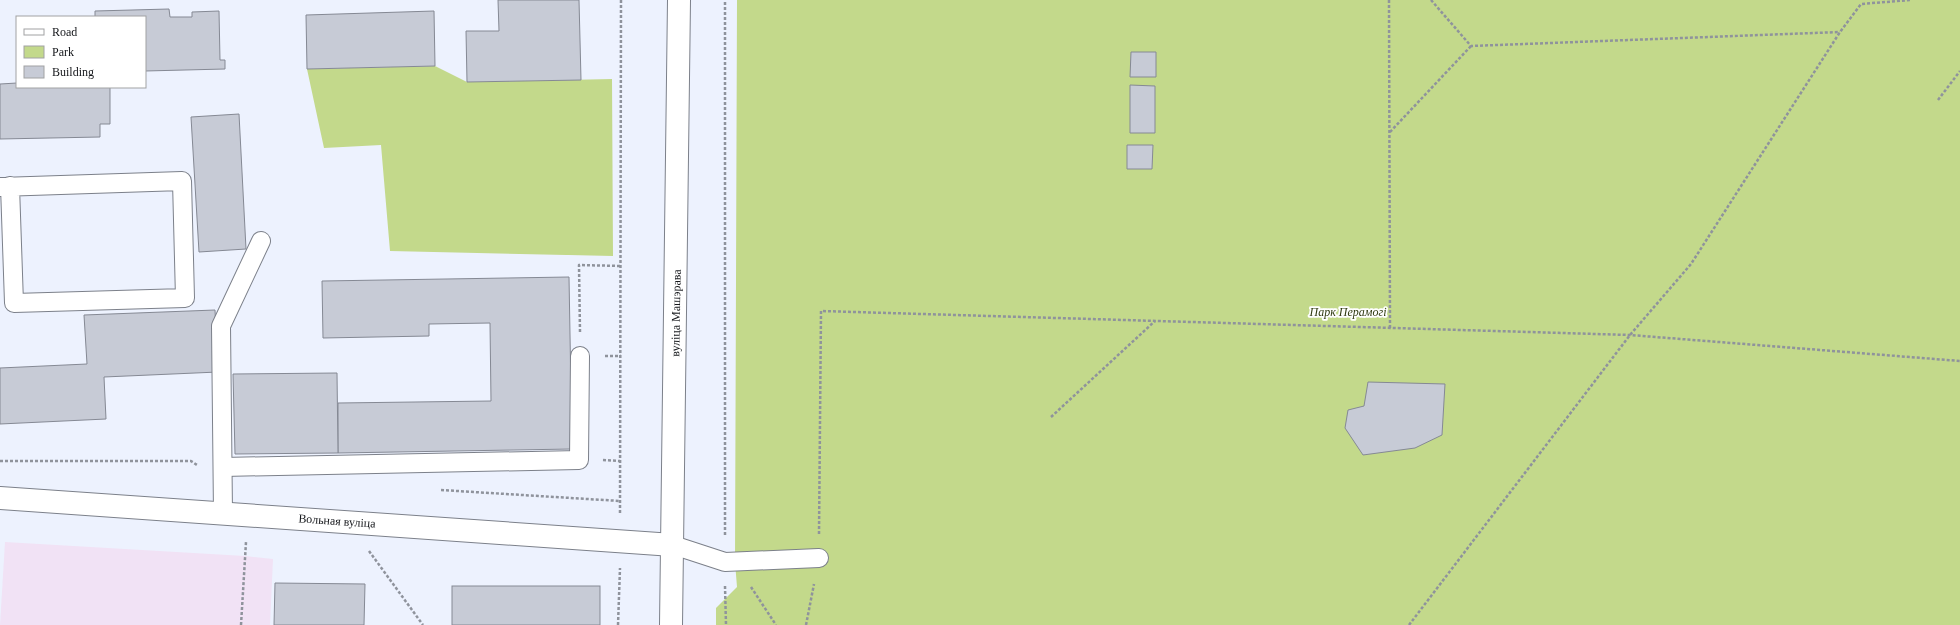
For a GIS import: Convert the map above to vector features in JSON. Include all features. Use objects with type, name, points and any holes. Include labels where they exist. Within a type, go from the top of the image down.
[{"type":"street","name":"вуліца Машэрава","points":[[671,625],[679,0]]},
{"type":"street","name":"Вольная вуліца","points":[[0,498],[673,545]]},
{"type":"lane","points":[[182,181],[185,298],[14,303],[5,186],[182,181]]},
{"type":"lane","points":[[223,513],[220,326],[261,241]]},
{"type":"lane","points":[[223,467],[579,460],[580,356]]},
{"type":"lane","points":[[673,545],[730,562],[819,558]]},
{"type":"path","points":[[618,625],[621,542],[621,0]]},
{"type":"path","points":[[725,0],[730,562],[726,625]]},
{"type":"path","points":[[1389,0],[1390,328]]},
{"type":"path","points":[[1431,0],[1471,46]]},
{"type":"path","points":[[1409,625],[1630,335],[1691,264],[1840,32],[1861,4],[1910,0]]},
{"type":"path","points":[[1390,132],[1471,46],[1840,32]]},
{"type":"path","points":[[1938,100],[1960,71]]},
{"type":"path","points":[[621,266],[580,265],[580,356],[621,356]]},
{"type":"path","points":[[806,625],[819,558],[821,310],[1630,335],[1960,361]]},
{"type":"path","points":[[1051,417],[1155,321]]},
{"type":"path","points":[[241,625],[246,540]]},
{"type":"path","points":[[368,550],[423,625]]},
{"type":"path","points":[[730,562],[776,625]]},
{"type":"shaded area","points":[[5,542],[245,556],[273,559],[270,625],[0,625]]},
{"type":"green space","name":"Парк Перамогі","points":[[737,0],[1960,0],[1960,625],[716,625],[716,608],[737,587],[735,562]]},
{"type":"green space","points":[[435,66],[467,82],[612,79],[613,256],[390,251],[381,145],[324,148],[307,69]]},
{"type":"building","points":[[498,0],[579,0],[581,80],[467,82],[466,31],[499,31]]},
{"type":"building","points":[[169,9],[170,17],[192,17],[192,12],[219,11],[220,60],[225,60],[225,69],[146,71],[146,16],[95,16],[95,11]]},
{"type":"building","points":[[434,11],[435,66],[307,69],[306,15]]},
{"type":"building","points":[[1131,52],[1156,52],[1156,77],[1130,77]]},
{"type":"building","points":[[16,83],[16,88],[110,88],[110,124],[100,124],[100,137],[0,139],[0,84]]},
{"type":"building","points":[[1130,85],[1155,86],[1155,133],[1130,133]]},
{"type":"building","points":[[239,114],[246,249],[199,252],[191,117]]},
{"type":"building","points":[[1127,145],[1153,145],[1152,169],[1127,169]]},
{"type":"building","points":[[569,277],[572,449],[338,453],[338,403],[491,401],[490,323],[429,324],[429,336],[323,338],[322,281]]},
{"type":"building","points":[[215,310],[218,372],[104,377],[106,419],[0,424],[0,368],[87,364],[84,315]]},
{"type":"building","points":[[337,373],[338,453],[235,454],[233,374]]},
{"type":"building","points":[[1368,382],[1445,384],[1442,435],[1415,448],[1363,455],[1345,428],[1348,410],[1364,406]]},
{"type":"building","points":[[275,583],[365,584],[364,625],[274,625]]},
{"type":"building","points":[[452,586],[600,586],[600,625],[452,625]]}]
